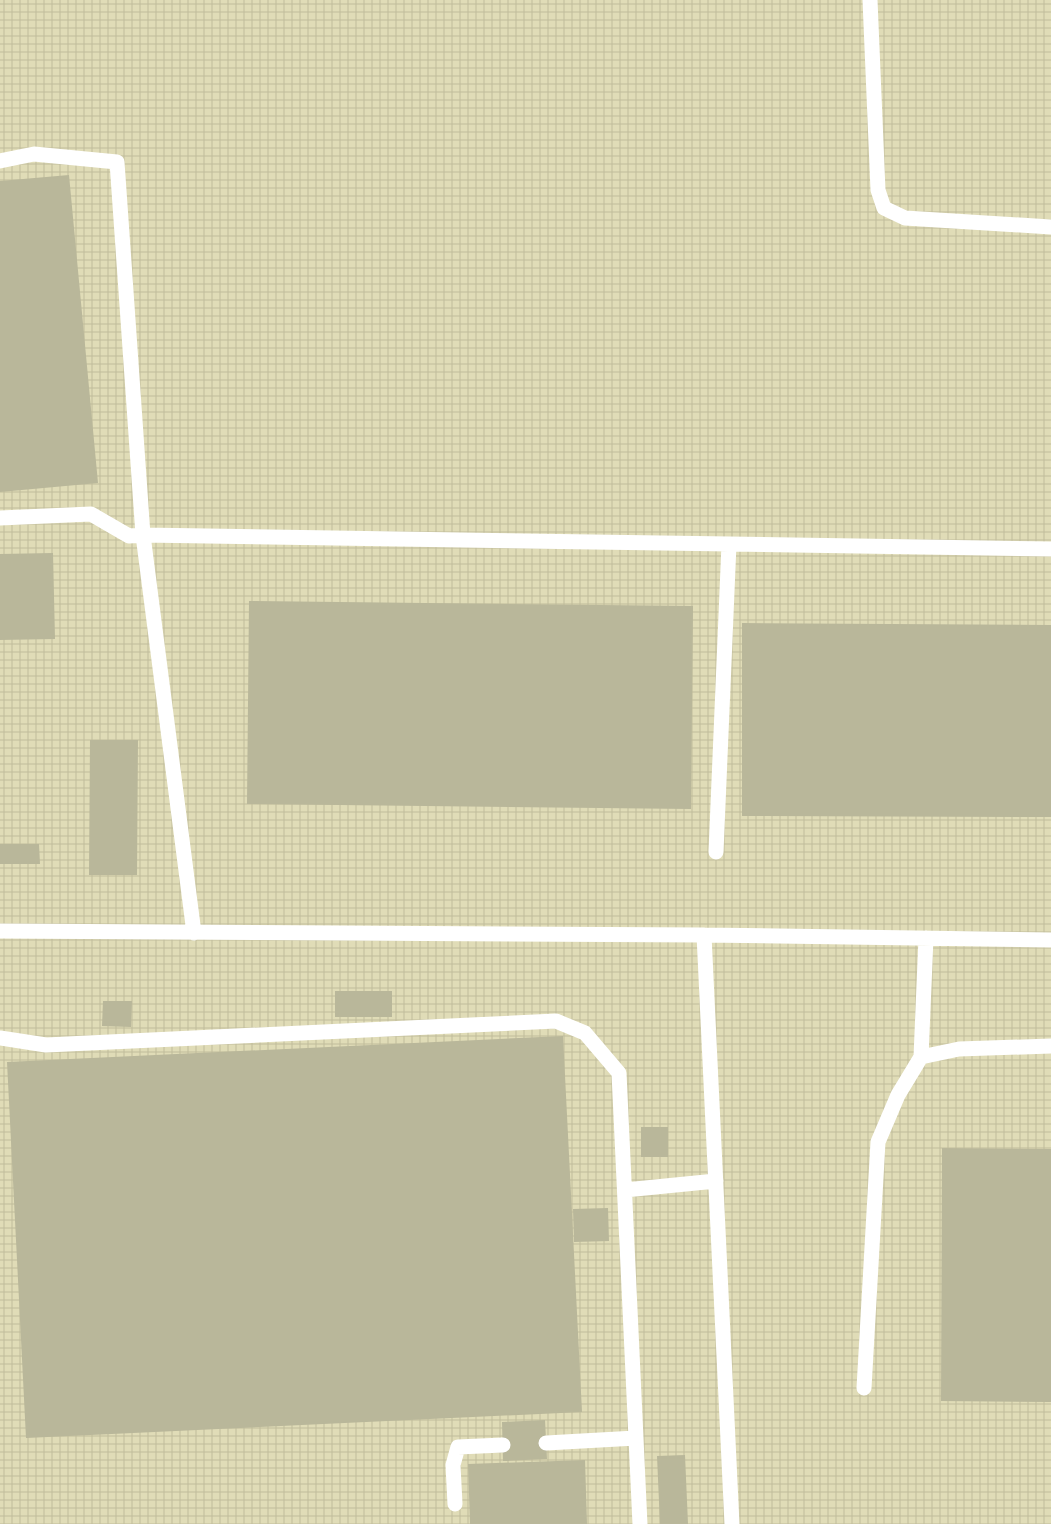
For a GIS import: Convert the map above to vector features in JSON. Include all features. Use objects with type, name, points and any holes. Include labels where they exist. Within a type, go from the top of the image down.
[{"type":"lane","points":[[870,0],[878,190],[884,208],[904,218],[1051,227]]},
{"type":"lane","points":[[0,161],[34,154],[117,162],[143,535],[194,933]]},
{"type":"lane","points":[[0,518],[91,514],[129,536],[1051,549]]},
{"type":"lane","points":[[716,852],[729,544]]},
{"type":"lane","points":[[0,931],[1051,940]]},
{"type":"lane","points":[[704,936],[732,1524]]},
{"type":"lane","points":[[864,1388],[878,1142],[898,1095],[921,1057],[926,938]]},
{"type":"lane","points":[[0,1038],[46,1045],[556,1021],[585,1033],[619,1073],[640,1524]]},
{"type":"lane","points":[[921,1057],[959,1049],[1051,1046]]},
{"type":"lane","points":[[625,1190],[716,1181]]},
{"type":"lane","points":[[546,1444],[636,1438]]},
{"type":"lane","points":[[455,1504],[453,1464],[458,1447],[503,1445]]},
{"type":"shaded area","points":[[0,0],[1051,0],[1051,1524],[0,1524]]},
{"type":"building","points":[[69,175],[98,483],[0,492],[0,181]]},
{"type":"building","points":[[53,553],[55,639],[0,640],[0,554]]},
{"type":"building","points":[[249,601],[693,606],[691,809],[247,804]]},
{"type":"building","points":[[742,623],[1051,625],[1051,817],[742,816]]},
{"type":"building","points":[[90,740],[138,740],[137,875],[89,875]]},
{"type":"building","points":[[0,844],[39,844],[40,864],[0,864]]},
{"type":"building","points":[[335,991],[392,991],[392,1017],[335,1017]]},
{"type":"building","points":[[103,1001],[132,1001],[131,1027],[102,1026]]},
{"type":"building","points":[[563,1036],[582,1412],[26,1438],[7,1062]]},
{"type":"building","points":[[641,1127],[668,1127],[668,1157],[641,1157]]},
{"type":"building","points":[[942,1148],[1051,1149],[1051,1402],[941,1401]]},
{"type":"building","points":[[608,1208],[609,1241],[574,1242],[573,1209]]},
{"type":"building","points":[[545,1420],[547,1459],[503,1461],[502,1422]]},
{"type":"building","points":[[685,1455],[688,1524],[660,1524],[657,1456]]},
{"type":"building","points":[[585,1460],[587,1524],[470,1524],[468,1464]]}]
